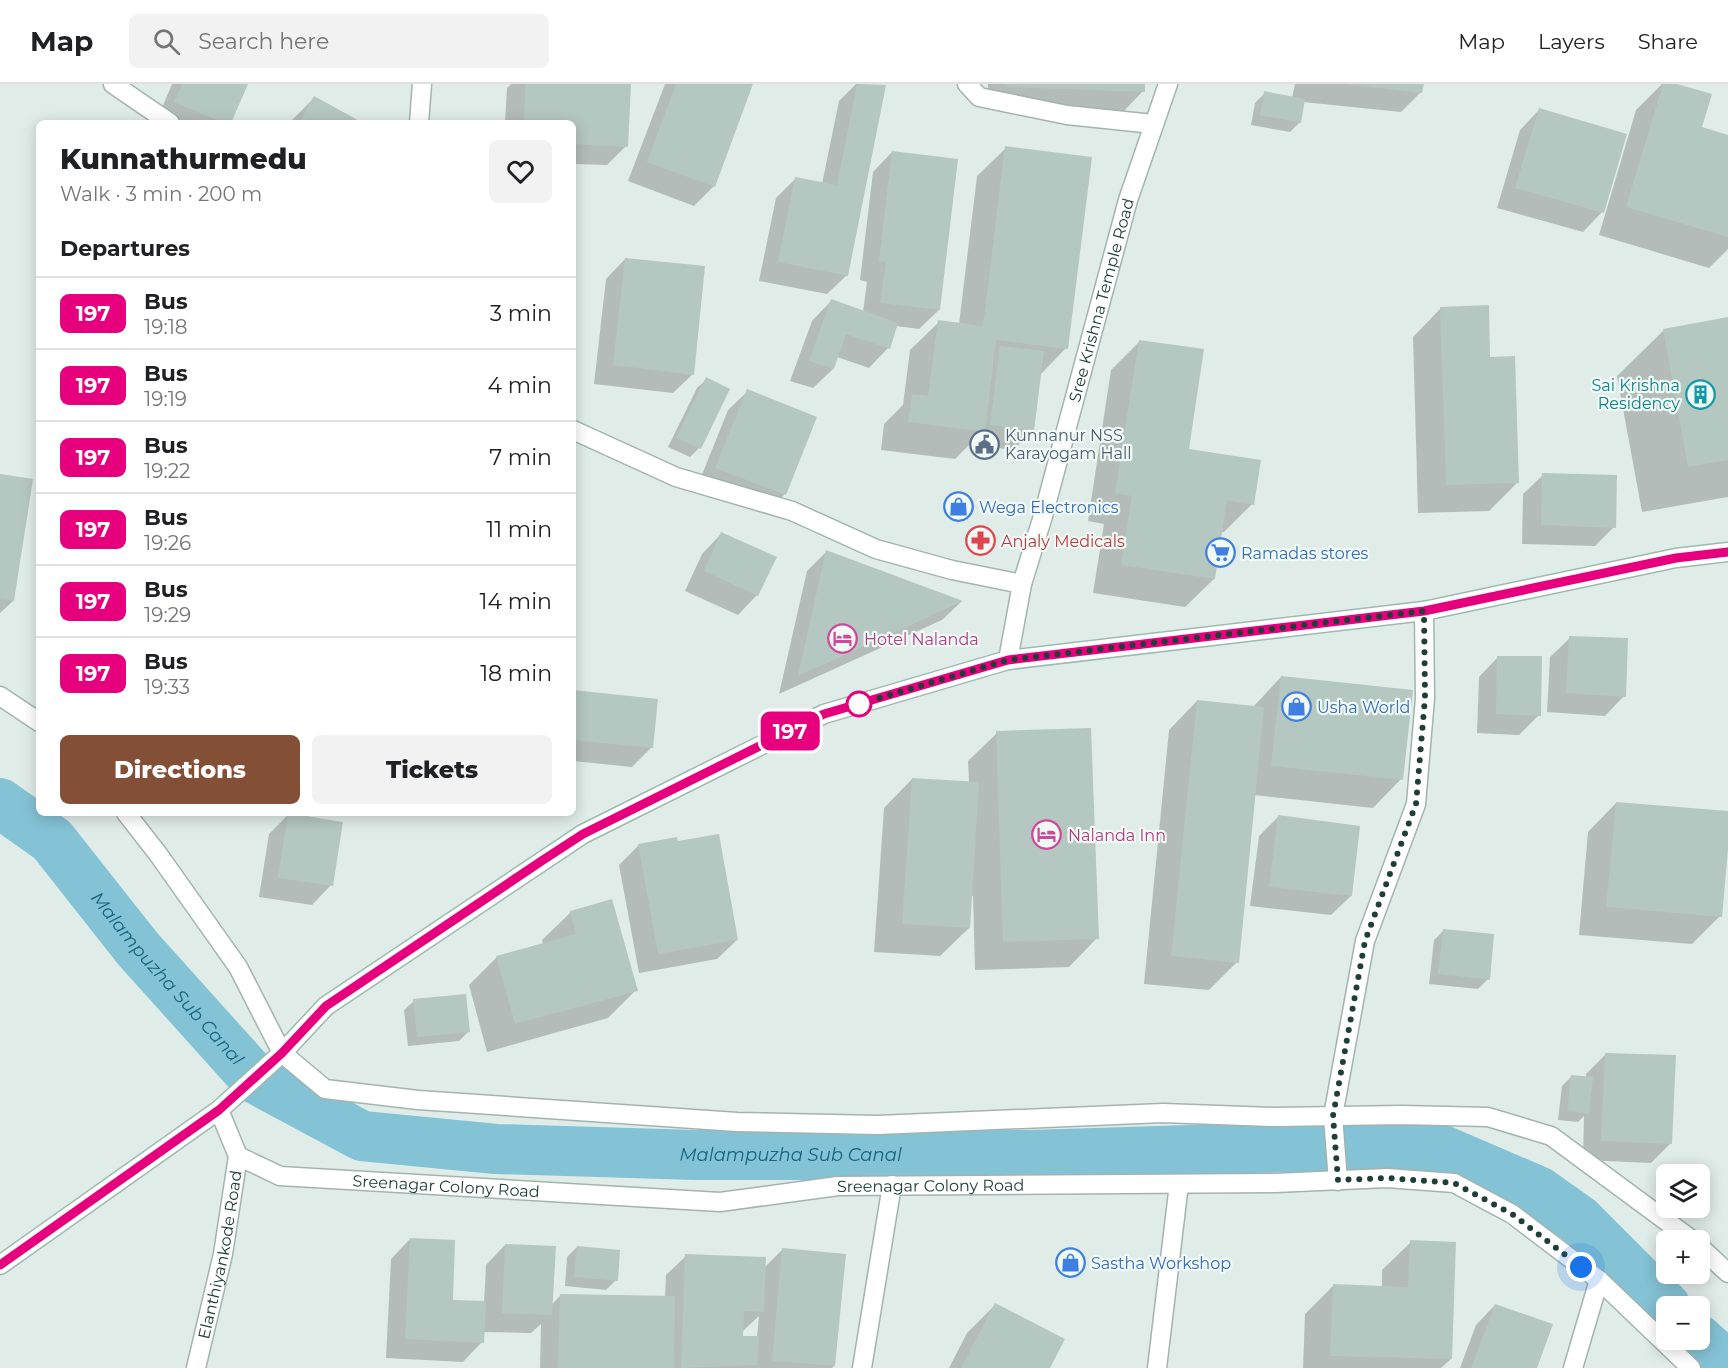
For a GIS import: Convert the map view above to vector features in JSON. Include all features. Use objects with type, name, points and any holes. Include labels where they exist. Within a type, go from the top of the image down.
[{"type":"street","points":[[113,84],[166,120]]},
{"type":"street","points":[[419,120],[422,84]]},
{"type":"street","points":[[967,84],[979,97],[1067,115],[1153,124]]},
{"type":"street","name":"Sree Krishna Temple Road","points":[[1008,660],[1022,584],[1043,516],[1128,200],[1168,84]]},
{"type":"street","points":[[576,431],[676,477],[792,512],[876,549],[952,570],[1022,584]]},
{"type":"street","points":[[0,1265],[219,1110],[282,1053],[326,1006],[583,834],[824,714],[1008,660],[1424,611],[1676,558],[1728,552]]},
{"type":"street","points":[[1338,1180],[1333,1116],[1365,941],[1416,804],[1425,698],[1424,611]]},
{"type":"street","points":[[0,696],[36,720]]},
{"type":"street","points":[[128,816],[238,967],[282,1053],[325,1089],[418,1100],[737,1122],[878,1125],[1163,1113],[1333,1116],[1402,1114],[1488,1117],[1551,1136],[1678,1230]]},
{"type":"street","name":"Elanthiyankode Road","points":[[196,1368],[223,1254],[238,1156],[219,1110]]},
{"type":"street","name":"Sreenagar Colony Road","points":[[238,1156],[280,1176],[720,1202],[838,1186],[1179,1184],[1387,1178],[1454,1183],[1512,1214],[1599,1280],[1691,1368]]},
{"type":"street","points":[[1157,1368],[1179,1184]]},
{"type":"street","points":[[862,1368],[892,1185]]},
{"type":"street","points":[[1710,1256],[1728,1273]]},
{"type":"street","points":[[1573,1368],[1599,1280]]},
{"type":"building","points":[[182,84],[248,84],[232,120],[217,120],[174,102]]},
{"type":"building","points":[[525,84],[631,84],[628,147],[576,144],[576,120],[524,120]]},
{"type":"building","points":[[676,84],[753,84],[715,187],[647,162]]},
{"type":"building","points":[[857,84],[886,85],[848,276],[778,262],[795,177],[837,185]]},
{"type":"building","points":[[1006,84],[1145,84],[1145,92],[1006,87]]},
{"type":"building","points":[[1345,84],[1424,84],[1422,93]]},
{"type":"building","points":[[1663,84],[1677,84],[1712,94],[1702,127],[1728,135],[1728,237],[1626,207]]},
{"type":"building","points":[[1264,91],[1305,99],[1301,123],[1260,115]]},
{"type":"building","points":[[314,96],[358,120],[301,120]]},
{"type":"building","points":[[1539,108],[1627,134],[1604,213],[1515,188]]},
{"type":"building","points":[[1005,146],[1092,157],[1068,349],[996,340],[985,432],[908,422],[912,394],[928,396],[938,320],[983,326]]},
{"type":"building","points":[[892,151],[958,159],[940,310],[880,303],[886,262],[879,261]]},
{"type":"building","points":[[625,258],[705,266],[694,375],[613,365]]},
{"type":"building","points":[[831,299],[898,323],[890,349],[846,334],[834,369],[809,361]]},
{"type":"building","points":[[1489,305],[1490,357],[1515,356],[1519,483],[1446,485],[1440,307]]},
{"type":"building","name":"Sai Krishna Residency","points":[[1728,317],[1728,460],[1688,467],[1663,329]]},
{"type":"building","points":[[1139,340],[1204,349],[1189,449],[1261,460],[1254,505],[1227,500],[1215,579],[1121,565],[1132,496],[1115,493]]},
{"type":"building","points":[[1000,346],[1044,351],[1034,431],[990,425]]},
{"type":"building","points":[[706,377],[730,389],[701,449],[676,438]]},
{"type":"building","points":[[747,389],[817,417],[786,495],[715,468]]},
{"type":"building","points":[[1542,473],[1617,475],[1616,528],[1541,525]]},
{"type":"building","points":[[0,474],[33,479],[14,601],[0,599]]},
{"type":"building","points":[[721,532],[777,557],[758,596],[704,571]]},
{"type":"building","name":"Hotel Nalanda","points":[[826,550],[963,601],[798,676]]},
{"type":"building","points":[[1569,636],[1628,638],[1626,697],[1566,693]]},
{"type":"building","points":[[1497,656],[1542,656],[1541,716],[1496,714]]},
{"type":"building","points":[[1281,676],[1413,690],[1403,780],[1271,766]]},
{"type":"building","points":[[576,690],[658,699],[653,748],[576,740]]},
{"type":"building","points":[[1197,700],[1264,707],[1239,963],[1171,956]]},
{"type":"building","name":"Nalanda Inn","points":[[1091,728],[1099,939],[1003,942],[996,731]]},
{"type":"building","points":[[912,778],[979,782],[970,928],[902,924]]},
{"type":"building","points":[[1616,802],[1728,811],[1728,849],[1722,917],[1606,907]]},
{"type":"building","points":[[1278,815],[1360,826],[1352,896],[1269,887]]},
{"type":"building","points":[[288,816],[306,816],[343,822],[333,886],[278,878]]},
{"type":"building","points":[[719,834],[738,940],[658,954],[638,844],[677,837],[678,841]]},
{"type":"building","points":[[612,899],[638,991],[515,1024],[496,956],[576,934],[570,911]]},
{"type":"building","points":[[1443,929],[1494,934],[1490,980],[1438,974]]},
{"type":"building","points":[[466,994],[470,1032],[417,1037],[413,999]]},
{"type":"building","points":[[1605,1053],[1676,1055],[1672,1144],[1601,1141]]},
{"type":"building","points":[[1571,1075],[1593,1077],[1589,1114],[1567,1111]]},
{"type":"building","points":[[410,1238],[455,1240],[453,1300],[486,1301],[484,1343],[405,1339]]},
{"type":"building","points":[[1410,1240],[1456,1242],[1452,1359],[1330,1356],[1333,1284],[1408,1287]]},
{"type":"building","points":[[505,1244],[556,1246],[552,1315],[502,1313]]},
{"type":"building","points":[[577,1246],[620,1250],[618,1281],[574,1277]]},
{"type":"building","points":[[782,1248],[846,1254],[835,1366],[772,1361]]},
{"type":"building","points":[[685,1254],[766,1257],[764,1312],[744,1311],[743,1336],[759,1336],[757,1365],[681,1368]]},
{"type":"building","points":[[560,1294],[675,1296],[674,1368],[558,1368]]},
{"type":"building","points":[[995,1303],[1065,1339],[1050,1368],[961,1368]]},
{"type":"building","points":[[1495,1304],[1553,1324],[1537,1368],[1471,1368]]},
{"type":"waterway","name":"Malampuzha Sub Canal","points":[[0,803],[52,840],[138,949],[254,1078],[362,1136],[496,1149],[695,1155],[1029,1155],[1288,1147],[1440,1149],[1538,1191],[1579,1220],[1656,1297]]},
{"type":"waterway","name":"Malampuzha Sub Canal","points":[[1710,1350],[1728,1366]]},
{"type":"bus line","name":"197","points":[[0,1265],[219,1110],[282,1053],[326,1006],[543,860],[583,834],[824,714],[1008,660],[1424,611],[1676,558],[1728,552]]},
{"type":"place","name":"Sai Krishna Residency","points":[[1701,394]]},
{"type":"place","name":"Kunnanur NSS Karayogam Hall","points":[[984,444]]},
{"type":"place","name":"Wega Electronics","points":[[958,507]]},
{"type":"place","name":"Anjaly Medicals","points":[[980,541]]},
{"type":"place","name":"Ramadas stores","points":[[1220,553]]},
{"type":"place","name":"Hotel Nalanda","points":[[843,639]]},
{"type":"place","name":"Usha World","points":[[1296,707]]},
{"type":"place","name":"Nalanda Inn","points":[[1047,835]]},
{"type":"place","name":"Sastha Workshop","points":[[1070,1263]]},
{"type":"route","points":[[859,704],[1008,660],[1424,611],[1425,698],[1416,804],[1365,941],[1333,1116],[1338,1180],[1387,1178],[1454,1183],[1512,1214],[1581,1267]]}]
